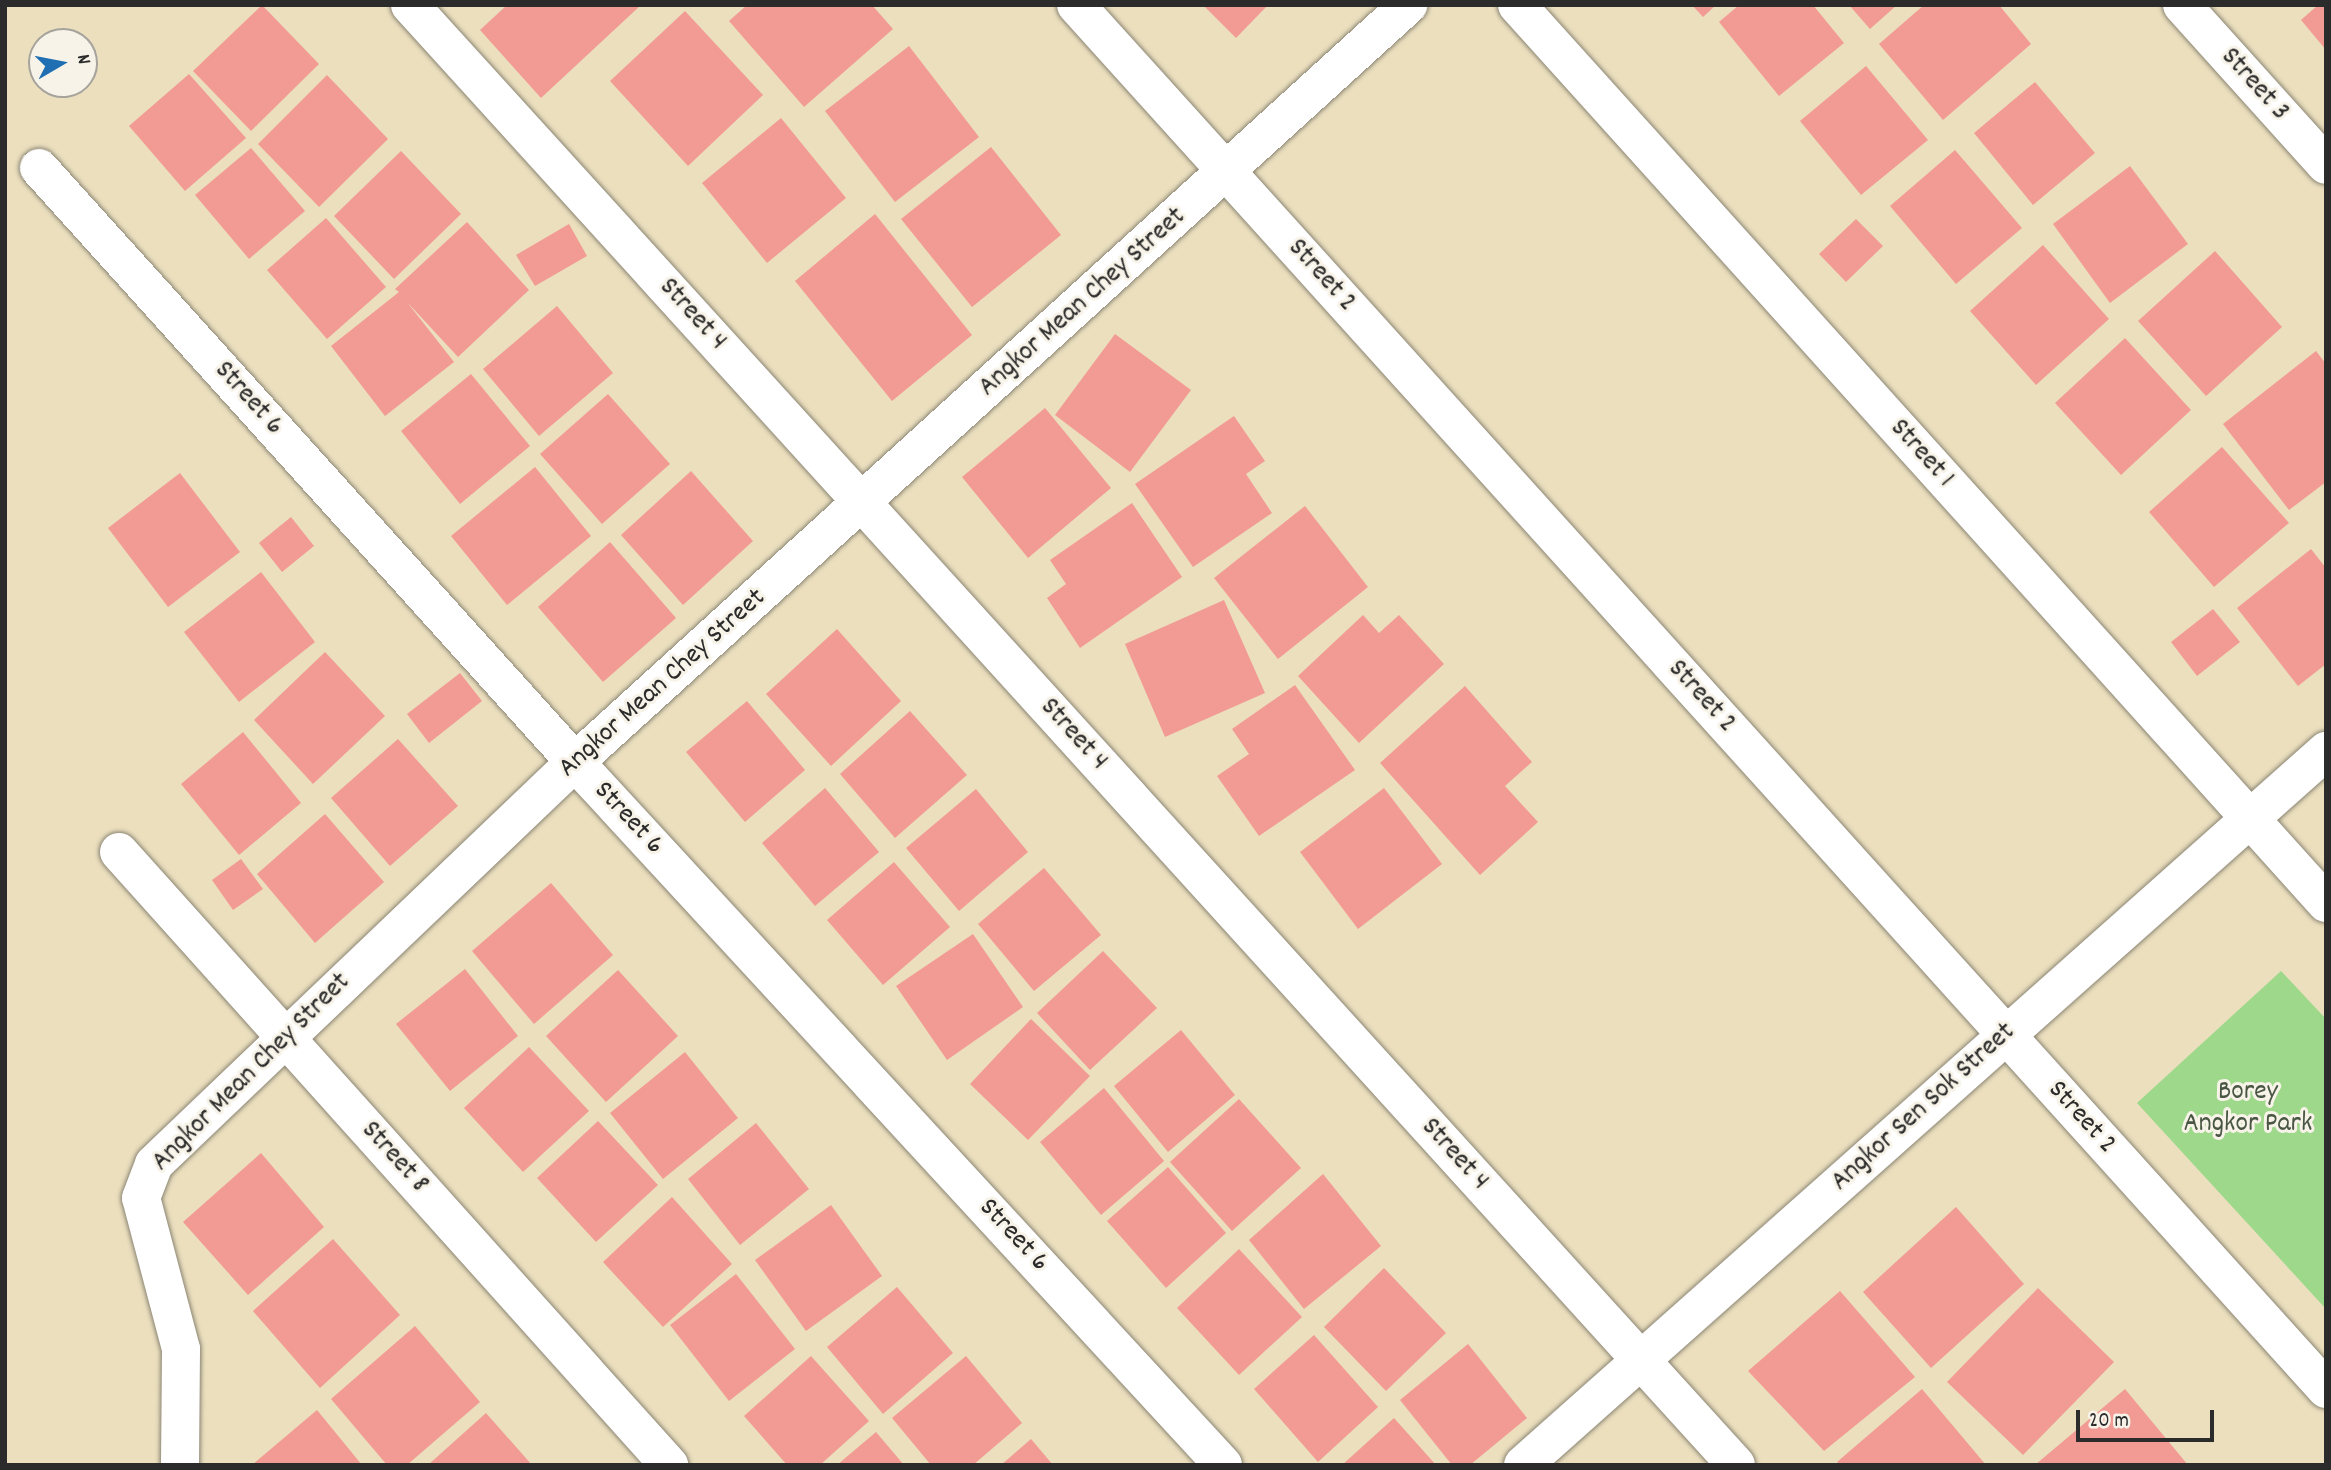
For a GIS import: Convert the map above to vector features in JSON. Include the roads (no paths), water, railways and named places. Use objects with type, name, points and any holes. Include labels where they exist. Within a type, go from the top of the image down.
[{"type":"street","name":"Street 4","points":[[410,5],[1736,1465]]},
{"type":"street","name":"Street 2","points":[[1076,5],[2326,1389]]},
{"type":"street","name":"Angkor Mean Chey Street","points":[[180,1465],[181,1349],[141,1198],[153,1164],[284,1036],[575,762],[1408,5]]},
{"type":"street","name":"Street 1","points":[[1517,5],[2326,903]]},
{"type":"street","name":"Street 3","points":[[2182,5],[2326,165]]},
{"type":"street","name":"Street 6","points":[[39,168],[575,762],[1223,1465]]},
{"type":"street","name":"Angkor Sen Sok Street","points":[[1523,1465],[2326,751]]},
{"type":"street","name":"Street 8","points":[[120,852],[669,1465]]},
{"type":"park label","name":"Borey Angkor Park","points":[[2248,1109]]}]
